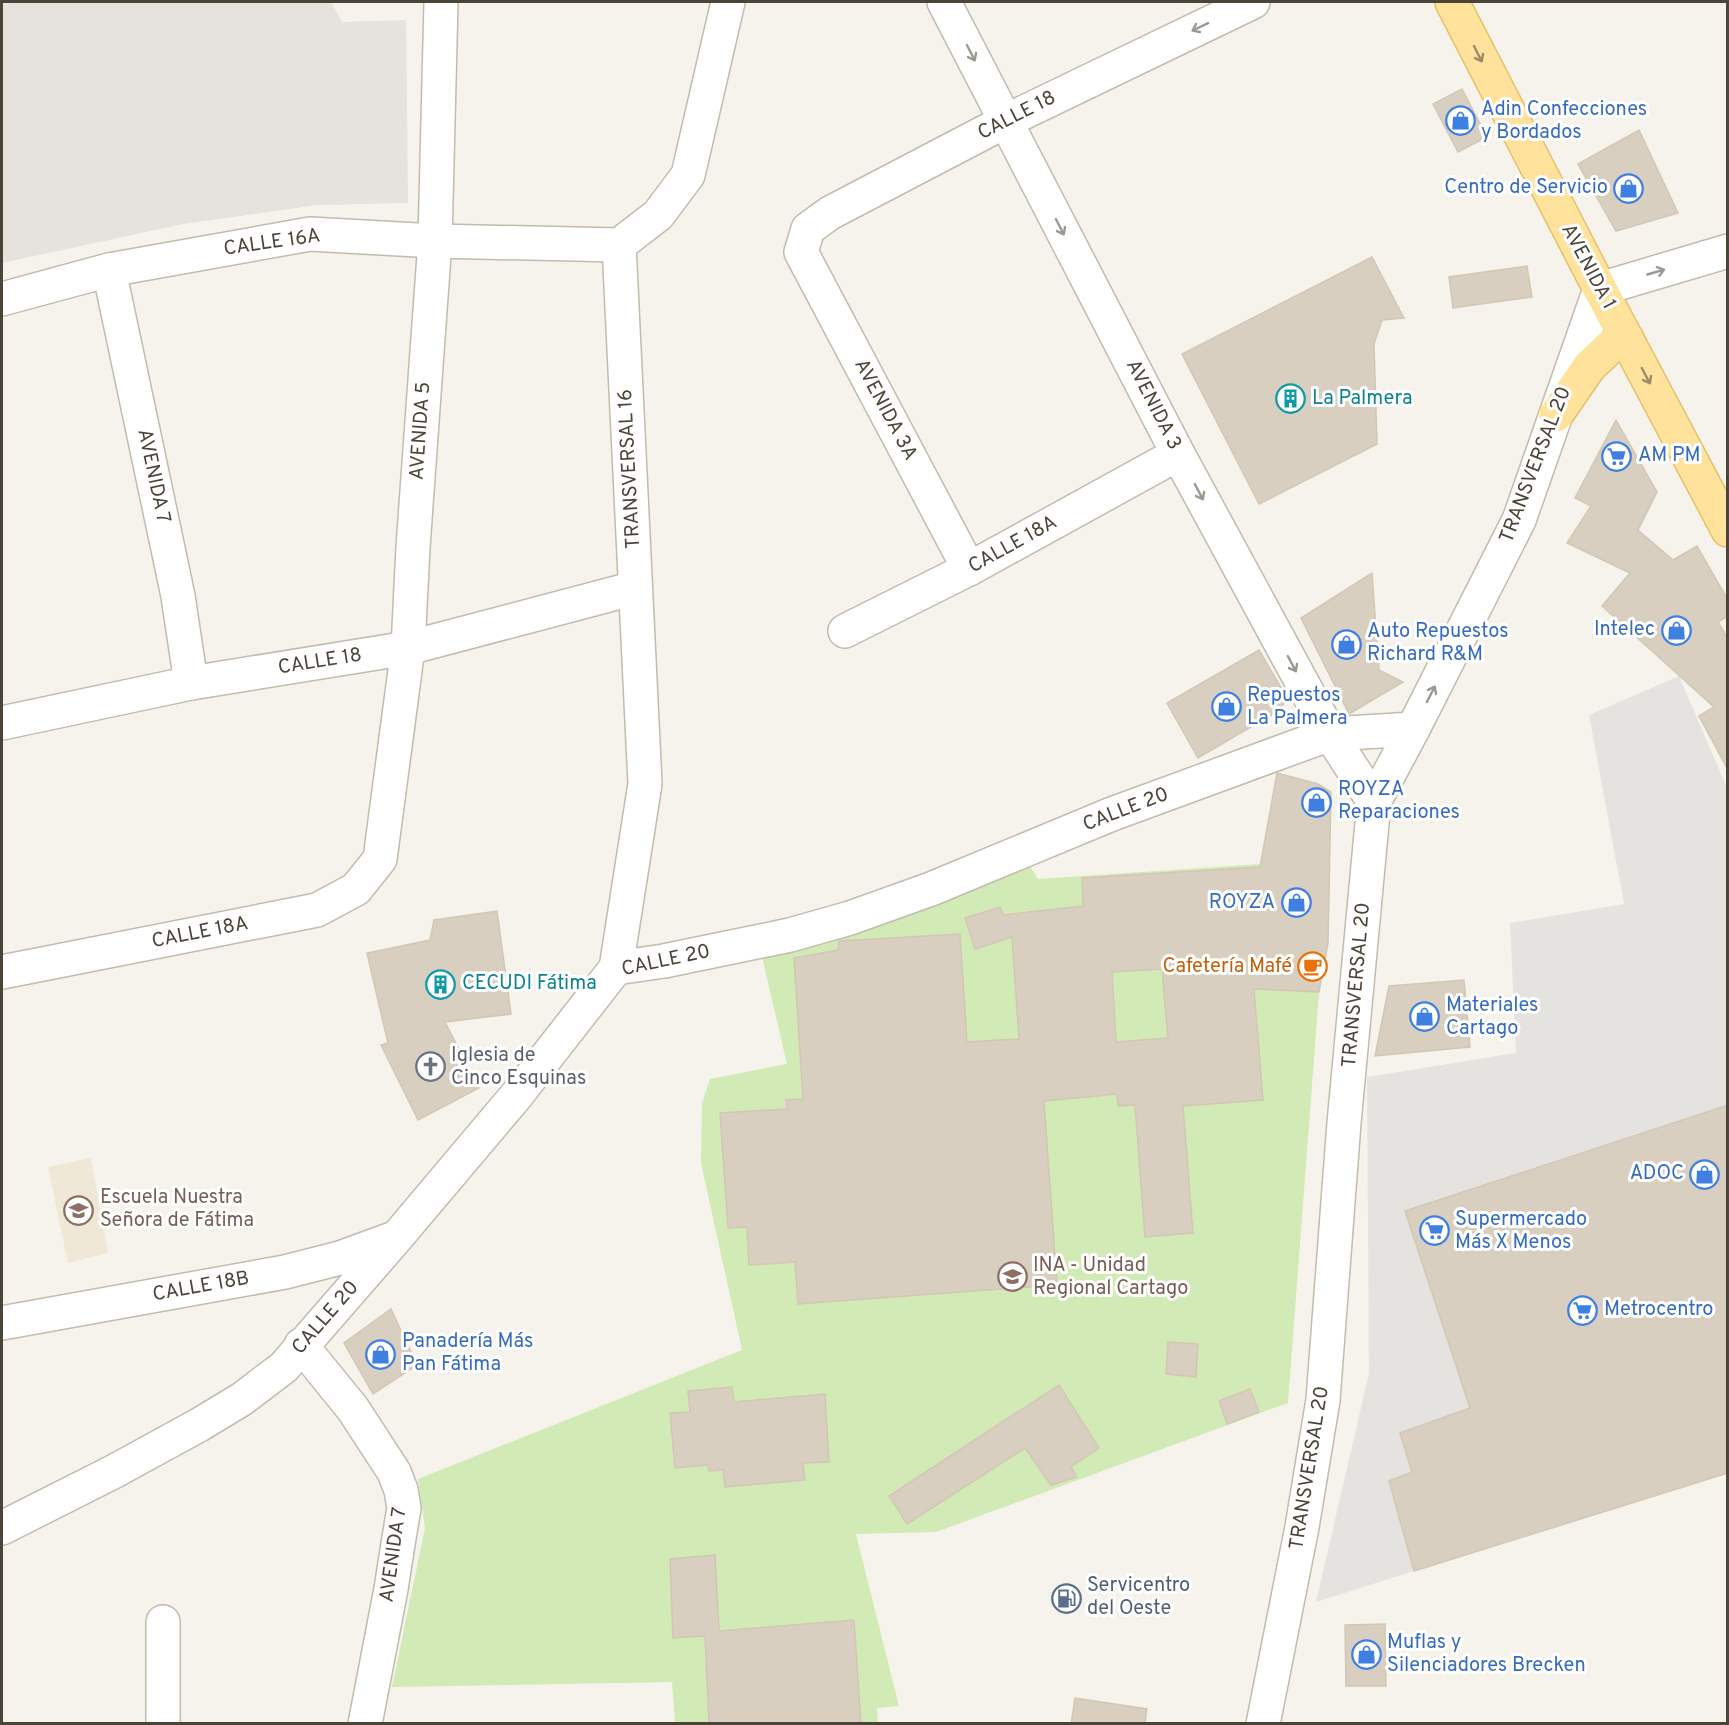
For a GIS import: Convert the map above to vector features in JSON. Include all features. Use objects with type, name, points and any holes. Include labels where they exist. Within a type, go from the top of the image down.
[{"type":"main road","name":"AVENIDA 1","points":[[1452,2],[1599,288],[1728,531]]},
{"type":"main road","points":[[1556,415],[1589,367],[1610,347],[1626,339]]},
{"type":"street","name":"AVENIDA 5","points":[[380,859],[408,648],[435,241],[441,2]]},
{"type":"street","points":[[619,245],[658,215],[688,175],[728,2]]},
{"type":"street","name":"AVENIDA 3","points":[[944,2],[1178,454],[1330,734],[1374,802]]},
{"type":"street","name":"CALLE 18","points":[[801,252],[808,229],[830,213],[1006,121],[1252,2]]},
{"type":"street","name":"CALLE 16A","points":[[2,299],[109,270],[310,234],[435,241],[619,245]]},
{"type":"street","name":"TRANSVERSAL 16","points":[[616,968],[645,784],[619,245]]},
{"type":"street","points":[[1599,288],[1728,251]]},
{"type":"street","name":"AVENIDA 3A","points":[[801,252],[969,569]]},
{"type":"street","name":"AVENIDA 7","points":[[109,270],[178,596],[192,683]]},
{"type":"street","name":"TRANSVERSAL 20","points":[[1263,1724],[1302,1527],[1323,1400],[1343,1134],[1374,802],[1519,520],[1599,288]]},
{"type":"street","name":"CALLE 18A","points":[[846,631],[969,569],[1178,454]]},
{"type":"street","name":"CALLE 18","points":[[2,723],[192,683],[408,648],[635,588]]},
{"type":"street","name":"CALLE 20","points":[[2,1528],[112,1472],[225,1409],[284,1367],[516,1096],[616,968],[664,961],[790,935],[850,918],[931,889],[1112,814],[1330,734],[1413,729]]},
{"type":"street","name":"CALLE 18A","points":[[2,972],[317,910],[356,889],[380,859]]},
{"type":"street","name":"CALLE 18B","points":[[2,1323],[285,1272],[340,1258],[397,1237]]},
{"type":"street","name":"AVENIDA 7","points":[[301,1345],[353,1409],[394,1472],[401,1490],[404,1508],[397,1556],[365,1724]]},
{"type":"street","points":[[163,1622],[163,1724]]},
{"type":"shaded area","points":[[2,2],[331,2],[342,22],[406,20],[408,203],[317,205],[183,224],[2,263]]},
{"type":"shaded area","points":[[1679,676],[1727,788],[1727,1105],[1406,1211],[1470,1408],[1400,1433],[1412,1472],[1389,1481],[1414,1571],[1316,1602],[1369,1373],[1367,1077],[1516,1053],[1510,923],[1624,904],[1589,715]]},
{"type":"shaded area","name":"Escuela Nuestra Señora de Fátima","points":[[91,1158],[108,1253],[68,1263],[48,1167]]},
{"type":"green space","name":"INA - Unidad Regional Cartago","points":[[1027,861],[1038,879],[1261,864],[1268,990],[1319,992],[1288,1403],[936,1532],[856,1534],[899,1706],[877,1708],[878,1723],[675,1723],[672,1682],[392,1687],[425,1528],[418,1479],[742,1350],[701,1163],[702,1103],[710,1079],[787,1064],[762,957],[825,943],[931,907]]},
{"type":"building","name":"Adin Confecciones y Bordados","points":[[1462,89],[1487,137],[1458,152],[1433,104]]},
{"type":"building","name":"Centro de Servicio","points":[[1639,130],[1678,213],[1616,231],[1578,164]]},
{"type":"building","name":"La Palmera","points":[[1372,257],[1404,318],[1382,320],[1374,344],[1377,444],[1259,504],[1182,354]]},
{"type":"building","points":[[1527,266],[1532,297],[1453,308],[1449,277]]},
{"type":"building","points":[[1616,420],[1657,492],[1638,530],[1673,560],[1697,546],[1728,600],[1728,616],[1718,622],[1728,639],[1728,770],[1699,716],[1714,707],[1602,606],[1630,573],[1567,543],[1591,506],[1575,498]]},
{"type":"building","name":"Auto Repuestos Richard R&M","points":[[1372,573],[1379,670],[1403,682],[1349,714],[1301,618]]},
{"type":"building","name":"Repuestos La Palmera","points":[[1259,650],[1287,698],[1280,710],[1198,758],[1167,703]]},
{"type":"building","points":[[1277,773],[1318,784],[1331,792],[1328,943],[1319,992],[1254,989],[1263,1100],[1183,1106],[1193,1233],[1145,1237],[1135,1105],[1118,1106],[1117,1094],[1044,1101],[1057,1285],[798,1304],[795,1262],[749,1265],[747,1227],[728,1228],[720,1113],[787,1109],[786,1100],[803,1099],[794,958],[838,950],[839,941],[960,934],[967,1042],[1019,1039],[1012,937],[975,949],[965,918],[1000,907],[1003,915],[1083,906],[1082,878],[1260,867]],"holes":[[[1162,969],[1168,1038],[1116,1042],[1112,972]]]},
{"type":"building","name":"CECUDI Fátima","points":[[497,911],[511,1014],[445,1022],[479,1088],[418,1120],[381,1045],[388,1043],[367,953],[430,940],[434,920]]},
{"type":"building","name":"Materiales Cartago","points":[[1464,980],[1470,1047],[1375,1056],[1389,986]]},
{"type":"building","name":"Metrocentro","points":[[1728,1105],[1728,1473],[1414,1571],[1389,1481],[1412,1472],[1400,1433],[1470,1408],[1405,1211]]},
{"type":"building","name":"Panadería Más Pan Fátima","points":[[391,1309],[417,1365],[373,1394],[344,1343]]},
{"type":"building","points":[[1168,1342],[1198,1344],[1196,1377],[1166,1374]]},
{"type":"building","points":[[1059,1385],[1099,1448],[1071,1467],[1077,1477],[1051,1485],[1025,1448],[907,1524],[889,1496]]},
{"type":"building","points":[[732,1387],[734,1402],[825,1394],[829,1462],[803,1463],[805,1480],[725,1487],[723,1470],[709,1471],[708,1465],[675,1468],[670,1413],[690,1412],[688,1391]]},
{"type":"building","points":[[1250,1389],[1259,1412],[1227,1424],[1219,1401]]},
{"type":"building","points":[[715,1555],[719,1631],[854,1620],[861,1724],[709,1724],[705,1636],[673,1638],[670,1559]]},
{"type":"building","name":"Muflas y Silenciadores Brecken","points":[[1385,1624],[1386,1686],[1346,1686],[1345,1625]]},
{"type":"building","points":[[1075,1698],[1147,1709],[1145,1724],[1071,1724]]},
{"type":"place","name":"Adin Confecciones y Bordados","points":[[1460,121]]},
{"type":"place","name":"Centro de Servicio","points":[[1629,188]]},
{"type":"place","name":"La Palmera","points":[[1291,399]]},
{"type":"place","name":"AM PM","points":[[1617,456]]},
{"type":"place","name":"Intelec","points":[[1676,630]]},
{"type":"place","name":"Auto Repuestos Richard R&M","points":[[1346,644]]},
{"type":"place","name":"Repuestos La Palmera","points":[[1226,707]]},
{"type":"place","name":"ROYZA Reparaciones","points":[[1317,802]]},
{"type":"place","name":"ROYZA","points":[[1296,903]]},
{"type":"place","name":"Cafetería Mafé","points":[[1313,967]]},
{"type":"place","name":"CECUDI Fátima","points":[[441,984]]},
{"type":"place","name":"Materiales Cartago","points":[[1425,1017]]},
{"type":"place","name":"Iglesia de Cinco Esquinas","points":[[430,1067]]},
{"type":"place","name":"ADOC","points":[[1705,1174]]},
{"type":"place","name":"Escuela Nuestra Señora de Fátima","points":[[79,1210]]},
{"type":"place","name":"Supermercado Más X Menos","points":[[1434,1231]]},
{"type":"place","name":"INA - Unidad Regional Cartago","points":[[1012,1277]]},
{"type":"place","name":"Metrocentro","points":[[1583,1310]]},
{"type":"place","name":"Panadería Más Pan Fátima","points":[[381,1354]]},
{"type":"place","name":"Servicentro del Oeste","points":[[1066,1598]]},
{"type":"place","name":"Muflas y Silenciadores Brecken","points":[[1366,1655]]}]
